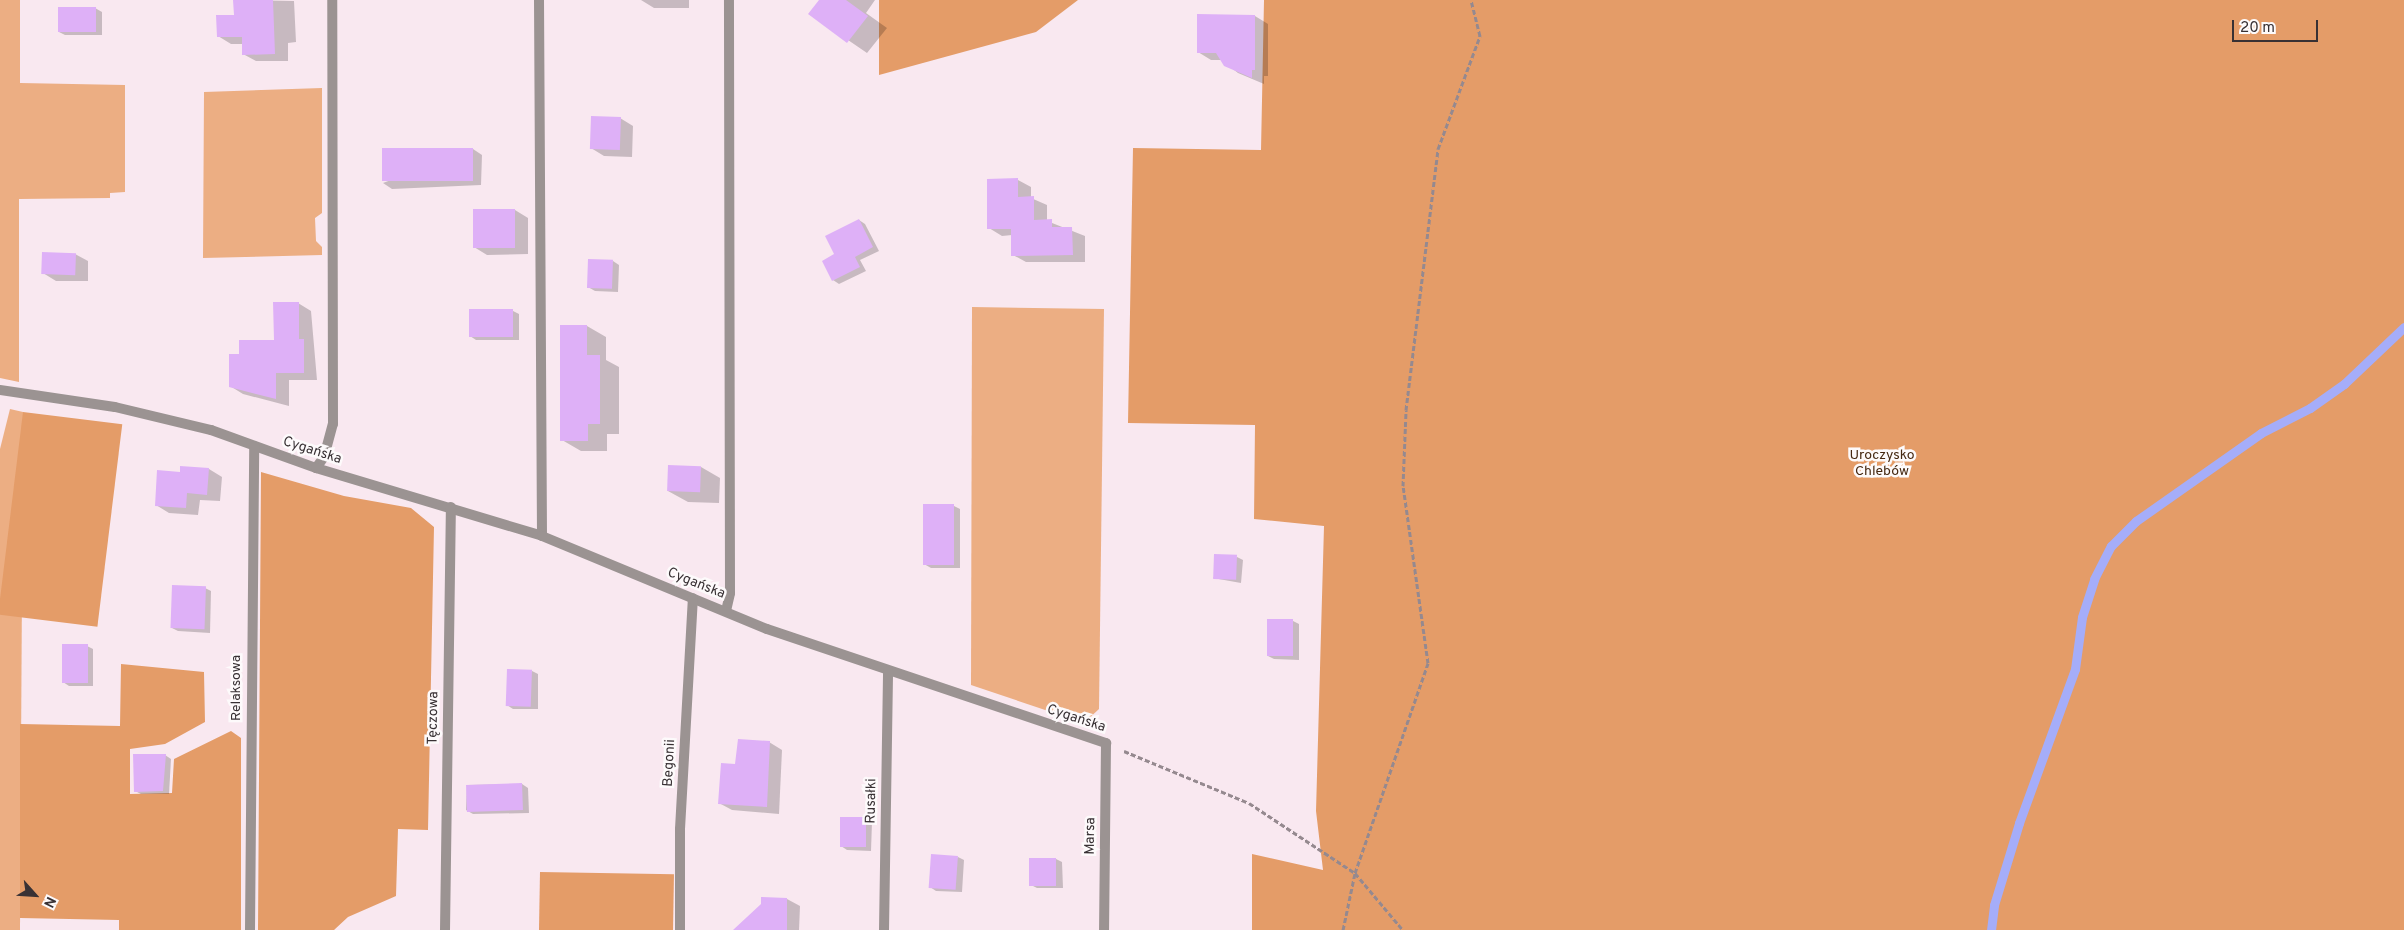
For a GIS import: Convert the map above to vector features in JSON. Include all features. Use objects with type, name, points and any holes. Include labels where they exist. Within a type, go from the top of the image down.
[{"type":"street","points":[[316,468],[324,456],[332,424],[332,0]]},
{"type":"street","points":[[539,0],[542,536]]},
{"type":"street","points":[[726,611],[730,593],[729,0]]},
{"type":"street","name":"Cygańska","points":[[0,390],[115,407],[210,430],[316,468],[451,507],[542,536],[726,611],[888,671],[1106,743]]},
{"type":"street","name":"Relaksowa","points":[[250,930],[254,446]]},
{"type":"street","name":"Tęczowa","points":[[445,930],[451,507]]},
{"type":"street","name":"Begonii","points":[[680,930],[680,829],[693,598]]},
{"type":"street","name":"Rusałki","points":[[884,930],[888,671]]},
{"type":"street","name":"Marsa","points":[[1104,930],[1106,743]]},
{"type":"path","points":[[1343,930],[1355,873],[1428,663],[1403,486],[1406,410],[1438,149],[1480,36],[1471,0]]},
{"type":"path","name":"Cygańska","points":[[1106,743],[1249,803],[1355,873],[1403,930]]},
{"type":"shaded area","points":[[0,0],[20,0],[20,83],[125,85],[125,192],[110,193],[110,198],[19,199],[19,382],[0,378]]},
{"type":"shaded area","points":[[322,88],[322,213],[315,218],[316,241],[322,247],[322,255],[203,258],[204,92]]},
{"type":"shaded area","points":[[972,307],[1104,309],[1099,709],[1084,723],[971,685]]},
{"type":"shaded area","points":[[10,409],[23,412],[20,930],[0,930],[0,449]]},
{"type":"green space","points":[[879,0],[1078,0],[1036,32],[879,75]]},
{"type":"green space","name":"Uroczysko Chlebów","points":[[1264,0],[2404,0],[2404,930],[1252,930],[1252,854],[1323,870],[1316,811],[1324,526],[1254,519],[1255,425],[1128,423],[1133,148],[1261,150]]},
{"type":"green space","points":[[23,412],[122,424],[97,627],[0,615],[0,599]]},
{"type":"green space","points":[[261,472],[344,496],[411,508],[434,527],[428,830],[398,829],[396,896],[348,917],[334,930],[258,930]]},
{"type":"green space","points":[[121,664],[204,672],[205,722],[165,744],[130,749],[130,794],[172,793],[174,759],[231,731],[241,738],[241,930],[119,930],[119,920],[20,918],[20,724],[120,726]]},
{"type":"green space","points":[[540,872],[674,874],[673,930],[539,930]]},
{"type":"building","points":[[233,0],[273,0],[275,54],[242,55],[242,37],[217,37],[216,15],[234,15]]},
{"type":"building","points":[[819,0],[846,0],[868,16],[847,43],[808,14]]},
{"type":"building","points":[[58,7],[96,7],[96,32],[58,32]]},
{"type":"building","points":[[1197,14],[1255,15],[1255,70],[1252,70],[1252,78],[1224,66],[1216,53],[1197,53]]},
{"type":"building","points":[[591,116],[621,117],[620,150],[590,149]]},
{"type":"building","points":[[382,148],[473,148],[473,181],[382,181]]},
{"type":"building","points":[[1018,178],[1018,197],[1034,196],[1034,220],[1052,219],[1052,227],[1072,227],[1073,255],[1011,256],[1011,229],[987,229],[987,179]]},
{"type":"building","points":[[473,209],[515,209],[515,248],[473,248]]},
{"type":"building","points":[[859,219],[873,247],[855,257],[860,267],[832,281],[822,261],[834,254],[825,236]]},
{"type":"building","points":[[42,252],[76,253],[75,275],[41,274]]},
{"type":"building","points":[[588,259],[613,260],[612,289],[587,288]]},
{"type":"building","points":[[273,302],[299,302],[299,339],[304,339],[304,373],[276,373],[276,399],[229,387],[229,354],[239,354],[239,340],[274,340]]},
{"type":"building","points":[[469,309],[513,309],[513,337],[469,337]]},
{"type":"building","points":[[560,325],[587,325],[587,355],[600,355],[600,424],[588,424],[588,441],[560,441]]},
{"type":"building","points":[[668,465],[701,466],[700,492],[667,491]]},
{"type":"building","points":[[180,466],[209,468],[207,495],[187,493],[186,508],[155,506],[157,470],[180,472]]},
{"type":"building","points":[[923,504],[954,504],[954,565],[923,565]]},
{"type":"building","points":[[1214,554],[1237,555],[1236,580],[1213,579]]},
{"type":"building","points":[[172,585],[206,586],[204,629],[170,628]]},
{"type":"building","points":[[1267,619],[1293,619],[1293,656],[1267,656]]},
{"type":"building","points":[[62,644],[88,644],[88,683],[62,683]]},
{"type":"building","points":[[507,669],[532,670],[531,707],[506,706]]},
{"type":"building","points":[[738,739],[770,741],[767,807],[718,804],[721,763],[735,764]]},
{"type":"building","points":[[133,754],[166,754],[163,791],[134,792]]},
{"type":"building","points":[[522,783],[523,810],[467,812],[466,785]]},
{"type":"building","points":[[840,817],[866,817],[866,847],[840,847]]},
{"type":"building","points":[[931,854],[958,856],[956,890],[929,888]]},
{"type":"building","points":[[1029,858],[1056,858],[1056,886],[1029,886]]},
{"type":"building","points":[[761,897],[787,898],[787,930],[733,930],[761,904]]},
{"type":"waterway","points":[[1991,930],[1994,905],[2019,823],[2075,669],[2082,617],[2094,579],[2111,546],[2136,521],[2261,433],[2310,408],[2344,384],[2404,327]]}]
